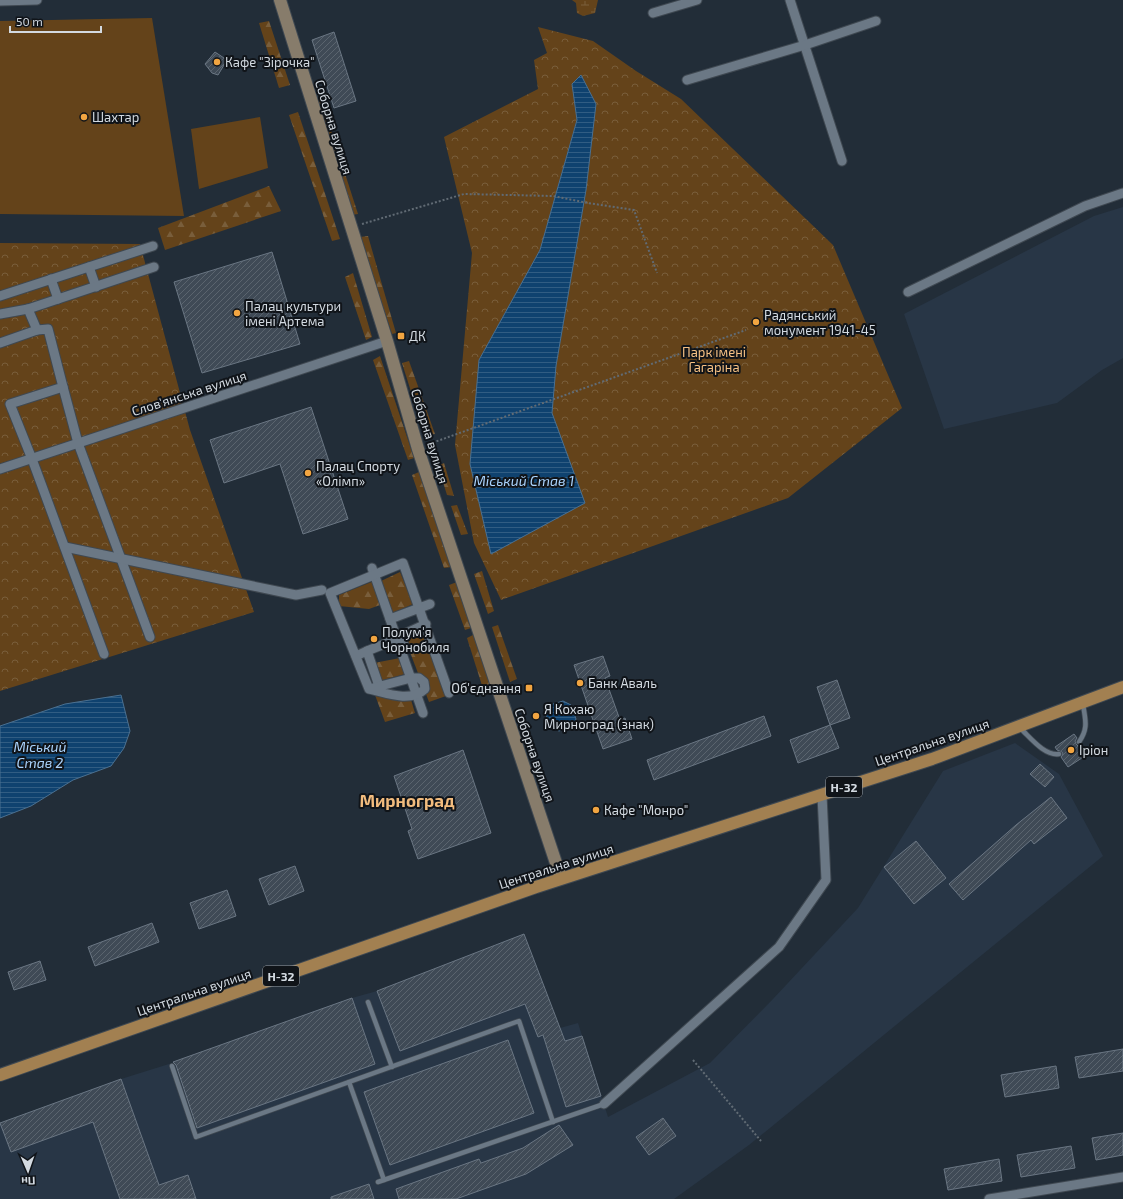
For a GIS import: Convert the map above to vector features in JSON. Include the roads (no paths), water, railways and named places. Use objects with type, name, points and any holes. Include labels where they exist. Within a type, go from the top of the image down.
[{"type":"main road","name":"Центральна вулиця","points":[[0,1075],[562,878],[932,759],[1123,687]]},
{"type":"street","points":[[0,1],[37,0]]},
{"type":"street","name":"Соборна вулиця","points":[[280,0],[387,341],[418,448],[562,878]]},
{"type":"street","points":[[653,13],[697,0]]},
{"type":"street","points":[[790,0],[842,161]]},
{"type":"street","points":[[687,80],[805,45],[876,21]]},
{"type":"street","points":[[908,292],[1085,206],[1123,193]]},
{"type":"street","points":[[0,296],[153,246]]},
{"type":"street","points":[[89,267],[96,286]]},
{"type":"street","points":[[0,314],[28,309],[154,267]]},
{"type":"street","points":[[51,280],[58,299]]},
{"type":"street","points":[[28,309],[37,330]]},
{"type":"street","points":[[0,343],[37,330],[48,329],[78,444],[150,637]]},
{"type":"street","name":"Слов'янська вулиця","points":[[0,469],[387,341]]},
{"type":"street","points":[[63,387],[10,404],[32,459],[104,654]]},
{"type":"street","points":[[65,548],[296,595],[322,590]]},
{"type":"street","points":[[369,689],[330,593],[403,564],[449,693]]},
{"type":"street","points":[[372,568],[424,713]]},
{"type":"street","points":[[390,619],[430,604]]},
{"type":"street","points":[[405,661],[408,656],[400,636],[426,624]]},
{"type":"street","points":[[356,656],[397,639]]},
{"type":"street","points":[[367,651],[379,686]]},
{"type":"street","points":[[411,678],[419,678],[424,682],[425,689],[421,693],[403,697],[369,689],[411,678]]},
{"type":"street","points":[[604,1104],[779,946],[826,880],[822,795]]},
{"type":"street","points":[[990,1199],[1123,1177]]},
{"type":"lane","points":[[1079,742],[1084,735],[1086,727],[1083,702]]},
{"type":"lane","points":[[1018,726],[1046,752],[1059,754]]},
{"type":"lane","points":[[368,1002],[392,1067]]},
{"type":"lane","points":[[172,1066],[196,1137],[519,1021],[552,1122]]},
{"type":"lane","points":[[349,1082],[384,1180]]},
{"type":"lane","points":[[378,1182],[604,1104]]},
{"type":"water","name":"Міський Став 1","points":[[581,75],[596,104],[586,190],[556,366],[552,413],[585,503],[491,554],[470,464],[479,360],[540,250],[577,120],[572,84]]},
{"type":"water","name":"Міський Став 2","points":[[121,695],[130,731],[124,748],[111,766],[73,780],[31,806],[0,818],[0,726],[65,704]]},
{"type":"water","points":[[563,701],[571,705],[576,719],[573,726],[559,731],[550,727],[546,714],[550,705]]},
{"type":"place","name":"Кафе \"Зірочка\"","points":[[217,62]]},
{"type":"place","name":"Шахтар","points":[[84,117]]},
{"type":"place","name":"Палац культури імені Артема","points":[[237,313]]},
{"type":"place","name":"Радянський монумент 1941-45","points":[[756,322]]},
{"type":"place","name":"ДК","points":[[401,336]]},
{"type":"place","name":"Палац Спорту «Олімп»","points":[[308,473]]},
{"type":"place","name":"Полум'я Чорнобиля","points":[[374,639]]},
{"type":"place","name":"Банк Аваль","points":[[580,683]]},
{"type":"place","name":"Об'єднання","points":[[529,688]]},
{"type":"place","name":"Я Кохаю Мирноград (знак)","points":[[536,716]]},
{"type":"place","name":"Іріон","points":[[1071,750]]},
{"type":"place","name":"Кафе \"Монро\"","points":[[596,810]]},
{"type":"district","name":"Мирноград","points":[[407,800]]},
{"type":"park label","name":"Парк імені Гагаріна","points":[[714,360]]}]
